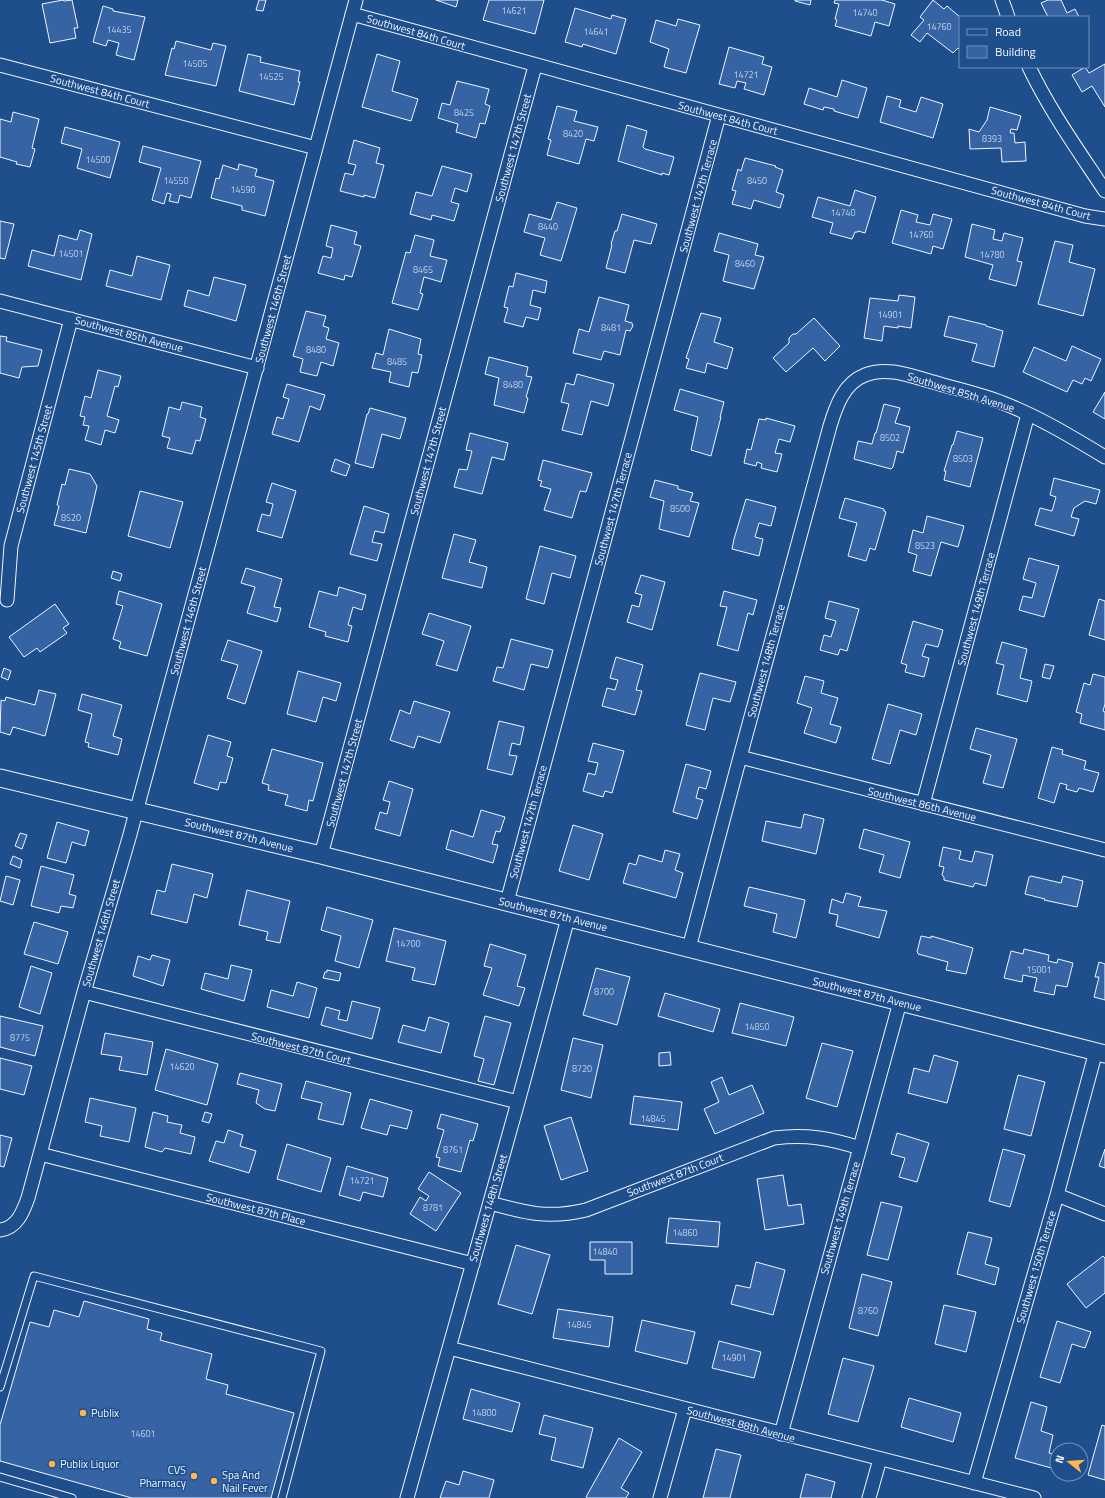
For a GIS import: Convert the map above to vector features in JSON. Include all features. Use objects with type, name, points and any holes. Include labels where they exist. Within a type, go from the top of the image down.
[{"type":"street","name":"Southwest 146th Street","points":[[0,1230],[10,1227],[20,1216],[28,1198],[84,992],[136,810],[356,0]]},
{"type":"street","points":[[1002,0],[1008,16]]},
{"type":"street","name":"Southwest 84th Court","points":[[352,14],[535,66],[1085,216],[1105,219]]},
{"type":"street","name":"Southwest 84th Court","points":[[0,65],[316,148]]},
{"type":"street","name":"Southwest 147th Street","points":[[321,856],[535,66]]},
{"type":"street","points":[[1030,68],[1072,142],[1105,191]]},
{"type":"street","name":"Southwest 147th Terrace","points":[[506,902],[719,116]]},
{"type":"street","name":"Southwest 85th Avenue","points":[[0,301],[257,368]]},
{"type":"street","name":"Southwest 145th Street","points":[[7,600],[11,546],[71,319]]},
{"type":"street","name":"Southwest 85th Avenue","points":[[855,380],[874,372],[896,372],[1002,403],[1053,426],[1105,457]]},
{"type":"street","name":"Southwest 148th Terrace","points":[[689,948],[836,408],[848,388],[855,380]]},
{"type":"street","name":"Southwest 149th Terrace","points":[[923,804],[1028,414]]},
{"type":"street","name":"Southwest 86th Avenue","points":[[740,757],[1105,850]]},
{"type":"street","name":"Southwest 87th Avenue","points":[[0,778],[136,810],[506,902],[1100,1053]]},
{"type":"street","name":"Southwest 148th Street","points":[[406,1498],[490,1203],[568,918]]},
{"type":"street","name":"Southwest 87th Court","points":[[84,992],[518,1102]]},
{"type":"street","name":"Southwest 149th Terrace","points":[[781,1434],[900,1002]]},
{"type":"street","name":"Southwest 150th Terrace","points":[[974,1483],[1057,1195],[1100,1053]]},
{"type":"street","name":"Southwest 87th Court","points":[[490,1203],[540,1215],[570,1213],[586,1210],[774,1138],[790,1136],[820,1137],[836,1140],[860,1148]]},
{"type":"street","name":"Southwest 87th Place","points":[[40,1154],[472,1264]]},
{"type":"street","points":[[1057,1195],[1105,1214]]},
{"type":"street","name":"Southwest 88th Avenue","points":[[449,1348],[1034,1498]]},
{"type":"street","points":[[660,1498],[685,1409]]},
{"type":"street","points":[[869,1498],[880,1459]]},
{"type":"lane","points":[[0,1387],[34,1276],[321,1351],[282,1498]]},
{"type":"lane","points":[[0,1477],[43,1494],[72,1498]]},
{"type":"building","points":[[72,0],[78,28],[74,28],[76,38],[50,43],[42,4]]},
{"type":"building","points":[[259,0],[266,0],[263,11],[256,10]]},
{"type":"building","points":[[436,0],[458,0],[456,7]]},
{"type":"building","points":[[489,0],[544,0],[535,34],[483,20]]},
{"type":"building","points":[[795,0],[811,0],[810,5]]},
{"type":"building","points":[[835,0],[882,0],[895,4],[889,26],[875,22],[871,36],[835,26],[837,20],[835,19],[839,4],[834,3]]},
{"type":"building","points":[[933,0],[944,9],[947,6],[959,16],[959,49],[958,48],[953,53],[927,33],[920,42],[911,35],[924,20],[920,17]]},
{"type":"building","points":[[1048,0],[1061,0],[1067,13],[1075,9],[1078,16],[1048,16],[1041,3]]},
{"type":"building","points":[[103,6],[113,9],[113,11],[145,17],[134,60],[116,55],[119,43],[108,40],[106,46],[93,42]]},
{"type":"building","points":[[575,8],[611,19],[612,15],[626,19],[616,54],[583,44],[582,47],[565,42]]},
{"type":"building","points":[[678,19],[700,25],[686,73],[664,67],[669,49],[650,42],[656,20],[676,26]]},
{"type":"building","points":[[176,41],[211,50],[213,43],[226,46],[216,86],[165,75],[172,48],[174,49]]},
{"type":"building","points":[[729,47],[764,57],[762,64],[772,67],[764,95],[744,89],[746,83],[737,81],[735,88],[719,84]]},
{"type":"building","points":[[248,54],[261,57],[260,62],[300,71],[298,82],[300,82],[294,105],[239,91]]},
{"type":"building","points":[[377,54],[400,61],[392,91],[418,99],[411,121],[362,107]]},
{"type":"building","points":[[1105,64],[1105,107],[1092,86],[1082,92],[1072,75],[1083,68],[1086,68],[1089,73]]},
{"type":"building","points":[[842,80],[867,88],[858,118],[834,111],[834,109],[824,107],[823,110],[804,104],[809,88],[837,97]]},
{"type":"building","points":[[457,81],[489,89],[485,104],[490,106],[485,124],[480,123],[476,138],[456,132],[458,124],[438,118],[442,103],[450,105]]},
{"type":"building","points":[[887,96],[901,100],[899,107],[916,112],[921,97],[943,104],[933,138],[880,122]]},
{"type":"building","points":[[557,106],[577,111],[574,121],[598,127],[594,141],[586,139],[579,164],[547,155],[551,140],[548,139]]},
{"type":"building","points":[[990,107],[1021,116],[1017,130],[1011,129],[1010,133],[1014,133],[1015,143],[1025,142],[1026,161],[1002,162],[1001,148],[970,149],[969,129],[979,132],[987,120]]},
{"type":"building","points":[[13,112],[39,119],[32,148],[35,149],[30,167],[16,164],[17,162],[0,157],[0,119],[11,122]]},
{"type":"building","points":[[627,125],[647,131],[643,147],[645,149],[674,157],[669,175],[662,173],[662,175],[618,161]]},
{"type":"building","points":[[65,127],[120,142],[110,178],[77,168],[82,149],[61,143]]},
{"type":"building","points":[[354,140],[380,148],[376,163],[384,165],[375,198],[340,191],[345,173],[353,175],[356,165],[348,163]]},
{"type":"building","points":[[143,146],[201,161],[191,198],[180,195],[178,203],[169,201],[171,194],[167,193],[164,204],[152,200],[161,168],[139,162]]},
{"type":"building","points":[[745,158],[776,166],[775,167],[783,170],[776,192],[784,195],[780,208],[754,200],[751,209],[732,204],[736,191],[732,190],[738,169],[741,171]]},
{"type":"building","points":[[239,164],[257,169],[255,176],[274,181],[265,216],[242,210],[242,206],[211,198],[216,178],[219,179],[223,165],[238,170]]},
{"type":"building","points":[[442,166],[472,174],[467,192],[455,188],[451,202],[459,204],[454,221],[432,215],[431,220],[410,214],[416,192],[432,196]]},
{"type":"building","points":[[855,190],[876,197],[865,233],[858,231],[855,232],[852,239],[830,233],[833,223],[812,217],[818,197],[850,206]]},
{"type":"building","points":[[557,202],[577,208],[561,261],[540,255],[545,238],[524,232],[529,214],[551,220]]},
{"type":"building","points":[[901,210],[918,215],[916,222],[930,225],[933,214],[952,219],[943,249],[933,246],[931,254],[892,243]]},
{"type":"building","points":[[622,214],[657,224],[651,244],[634,240],[625,273],[606,268],[611,244]]},
{"type":"building","points":[[0,221],[14,224],[5,259],[0,258]]},
{"type":"building","points":[[972,224],[995,230],[993,239],[1002,241],[1004,233],[1023,238],[1017,261],[1022,262],[1016,286],[989,279],[993,265],[965,257]]},
{"type":"building","points":[[331,225],[357,232],[354,244],[361,246],[352,277],[345,275],[344,280],[318,273],[323,256],[331,258],[333,248],[326,246]]},
{"type":"building","points":[[80,230],[92,234],[81,280],[28,266],[32,250],[54,256],[59,235],[77,240]]},
{"type":"building","points":[[719,233],[758,244],[755,255],[764,257],[754,289],[723,281],[729,255],[714,251]]},
{"type":"building","points":[[415,235],[434,240],[430,256],[447,260],[441,282],[424,277],[420,293],[423,294],[418,310],[392,303],[406,252],[410,253]]},
{"type":"building","points":[[1055,241],[1073,245],[1069,262],[1095,269],[1083,316],[1038,304]]},
{"type":"building","points":[[137,256],[170,265],[161,300],[106,286],[110,270],[132,276]]},
{"type":"building","points":[[516,273],[547,281],[545,293],[533,290],[530,305],[541,308],[538,320],[526,317],[523,327],[504,322],[508,308],[504,307],[509,286],[513,287]]},
{"type":"building","points":[[214,277],[246,285],[236,321],[184,306],[188,290],[209,296]]},
{"type":"building","points":[[899,295],[915,297],[911,328],[884,326],[882,341],[864,338],[870,298],[898,301]]},
{"type":"building","points":[[599,297],[629,305],[625,321],[632,323],[633,326],[630,331],[626,330],[620,355],[604,351],[601,360],[573,353],[579,329],[589,332]]},
{"type":"building","points":[[306,311],[326,316],[323,326],[329,328],[326,339],[339,343],[333,366],[321,362],[317,376],[300,372],[303,359],[293,356]]},
{"type":"building","points":[[701,313],[721,318],[714,342],[733,348],[727,369],[707,363],[705,373],[686,368],[689,359],[686,358]]},
{"type":"building","points":[[949,316],[986,325],[1003,331],[994,367],[972,361],[977,344],[944,336]]},
{"type":"building","points":[[814,318],[840,346],[825,361],[813,348],[786,372],[773,358],[789,343],[789,338],[793,334],[796,334]]},
{"type":"building","points":[[389,329],[421,339],[418,354],[422,355],[418,373],[412,372],[409,387],[389,382],[391,372],[372,368],[376,353],[383,355]]},
{"type":"building","points":[[0,336],[7,337],[6,341],[42,350],[38,366],[22,367],[19,378],[0,373]]},
{"type":"building","points":[[1072,346],[1101,359],[1091,381],[1085,378],[1082,384],[1073,380],[1067,392],[1023,372],[1034,347],[1066,361]]},
{"type":"building","points":[[489,357],[528,367],[526,376],[532,377],[526,397],[528,398],[524,413],[494,405],[499,378],[485,374]]},
{"type":"building","points":[[98,370],[121,376],[118,387],[115,386],[107,416],[119,420],[115,433],[105,430],[101,445],[85,440],[89,426],[83,425],[85,417],[80,416],[85,396],[91,398]]},
{"type":"building","points":[[577,374],[614,384],[608,406],[591,401],[582,435],[562,430],[569,404],[561,402],[566,383],[574,385]]},
{"type":"building","points":[[287,384],[325,395],[320,410],[310,406],[299,442],[272,434],[277,417],[283,419],[289,399],[283,397]]},
{"type":"building","points":[[680,389],[724,402],[711,456],[691,450],[698,417],[674,410]]},
{"type":"building","points":[[1105,392],[1105,419],[1093,412]]},
{"type":"building","points":[[182,402],[202,407],[200,417],[206,419],[200,441],[196,440],[192,454],[167,448],[170,438],[162,436],[169,407],[180,410]]},
{"type":"building","points":[[884,404],[900,408],[895,423],[910,427],[903,453],[897,451],[893,467],[891,469],[854,459],[858,441],[872,444]]},
{"type":"building","points":[[370,408],[406,418],[400,439],[382,434],[373,468],[355,463],[367,414]]},
{"type":"building","points":[[766,418],[795,426],[790,442],[779,439],[775,453],[782,454],[777,472],[761,468],[762,464],[757,462],[756,466],[744,463],[747,449],[751,450],[759,419],[766,420]]},
{"type":"building","points":[[957,431],[983,438],[970,487],[944,480],[946,471],[944,471]]},
{"type":"building","points":[[470,433],[508,443],[504,460],[492,457],[482,494],[454,487],[459,469],[467,470],[472,451],[466,450]]},
{"type":"building","points":[[335,459],[350,465],[346,476],[331,471]]},
{"type":"building","points":[[543,460],[592,473],[586,492],[580,491],[572,518],[544,510],[551,489],[540,486],[542,481],[538,480]]},
{"type":"building","points":[[69,469],[90,474],[97,486],[86,533],[54,525],[59,506],[57,505],[62,484],[65,485]]},
{"type":"building","points":[[1054,478],[1100,490],[1096,504],[1085,501],[1074,508],[1071,517],[1079,519],[1074,536],[1035,525],[1040,508],[1052,511],[1056,497],[1050,495]]},
{"type":"building","points":[[655,480],[678,486],[678,489],[693,493],[690,501],[699,503],[689,537],[659,529],[664,501],[650,497]]},
{"type":"building","points":[[272,483],[296,491],[282,538],[257,531],[262,514],[270,516],[273,504],[266,502]]},
{"type":"building","points":[[140,491],[183,502],[170,548],[128,536]]},
{"type":"building","points":[[845,498],[884,509],[886,512],[875,550],[870,548],[866,561],[848,556],[857,523],[839,518]]},
{"type":"building","points":[[746,499],[776,507],[771,526],[759,523],[755,537],[763,539],[759,556],[732,549]]},
{"type":"building","points":[[364,506],[389,514],[384,533],[375,531],[372,542],[382,544],[377,561],[350,554]]},
{"type":"building","points":[[927,516],[964,526],[958,547],[941,542],[931,576],[913,571],[917,555],[908,552],[913,530],[923,533]]},
{"type":"building","points":[[454,534],[476,540],[469,562],[487,567],[482,588],[442,578]]},
{"type":"building","points":[[540,546],[576,556],[570,578],[552,573],[544,604],[526,599]]},
{"type":"building","points":[[1029,558],[1059,566],[1044,617],[1019,610],[1023,596],[1032,598],[1036,583],[1023,579]]},
{"type":"building","points":[[246,568],[282,579],[274,607],[281,608],[277,622],[247,613],[255,587],[241,583]]},
{"type":"building","points":[[113,571],[122,574],[120,581],[111,578]]},
{"type":"building","points":[[641,575],[665,582],[652,630],[627,622],[632,605],[639,607],[642,595],[635,593]]},
{"type":"building","points":[[339,587],[366,595],[362,610],[353,607],[348,625],[352,626],[348,642],[325,636],[326,632],[309,627],[319,591],[337,596]]},
{"type":"building","points":[[119,591],[162,604],[147,656],[119,648],[121,642],[113,639],[123,606],[116,604]]},
{"type":"building","points":[[724,591],[757,600],[753,615],[748,613],[738,651],[717,645],[727,607],[720,606]]},
{"type":"building","points":[[1099,599],[1105,601],[1105,640],[1089,635]]},
{"type":"building","points":[[829,601],[859,609],[847,651],[840,649],[838,655],[820,650],[824,635],[831,637],[836,621],[825,618]]},
{"type":"building","points":[[55,604],[69,624],[63,628],[67,633],[40,652],[37,648],[24,657],[9,637]]},
{"type":"building","points":[[429,613],[471,626],[457,671],[436,665],[444,641],[422,634]]},
{"type":"building","points":[[913,621],[943,630],[938,647],[926,644],[922,656],[929,658],[924,677],[905,672],[907,665],[901,663]]},
{"type":"building","points":[[511,639],[553,650],[548,668],[531,664],[524,690],[493,681],[497,667],[503,668]]},
{"type":"building","points":[[228,640],[262,651],[245,704],[227,698],[238,665],[221,660]]},
{"type":"building","points":[[1002,642],[1027,649],[1020,678],[1032,681],[1027,702],[997,694],[1004,665],[996,663]]},
{"type":"building","points":[[616,657],[643,665],[636,690],[642,691],[635,715],[602,706],[607,688],[615,690],[618,680],[610,678]]},
{"type":"building","points":[[1045,664],[1054,666],[1050,679],[1042,677]]},
{"type":"building","points":[[4,668],[11,671],[8,680],[1,677]]},
{"type":"building","points":[[298,671],[341,683],[336,701],[323,697],[316,722],[287,714]]},
{"type":"building","points":[[700,673],[736,682],[730,702],[713,698],[705,730],[686,725]]},
{"type":"building","points":[[1093,674],[1105,677],[1105,704],[1103,711],[1105,712],[1105,730],[1080,723],[1082,714],[1076,712],[1084,683],[1090,685]]},
{"type":"building","points":[[805,676],[824,681],[821,693],[838,698],[830,724],[841,727],[836,743],[804,733],[812,708],[797,703]]},
{"type":"building","points":[[39,690],[56,694],[45,736],[13,727],[10,735],[0,732],[1,700],[5,701],[6,697],[35,705]]},
{"type":"building","points":[[82,694],[122,705],[113,736],[122,739],[118,755],[88,747],[89,743],[85,742],[92,714],[78,710]]},
{"type":"building","points":[[414,701],[450,712],[440,743],[418,736],[414,748],[390,740],[400,710],[410,714]]},
{"type":"building","points":[[888,704],[922,714],[916,735],[900,730],[890,764],[872,759]]},
{"type":"building","points":[[499,721],[524,727],[520,745],[512,743],[509,755],[517,756],[512,775],[487,769]]},
{"type":"building","points":[[976,728],[1017,739],[1003,788],[983,783],[991,755],[970,749]]},
{"type":"building","points":[[208,735],[231,742],[227,756],[233,758],[226,783],[220,782],[218,790],[194,783]]},
{"type":"building","points":[[593,743],[624,751],[612,793],[605,791],[603,797],[583,791],[588,773],[595,775],[598,763],[588,761]]},
{"type":"building","points":[[1052,747],[1063,750],[1062,754],[1086,761],[1084,769],[1099,773],[1093,792],[1079,788],[1077,792],[1066,789],[1067,785],[1060,783],[1054,803],[1038,798]]},
{"type":"building","points":[[272,749],[323,763],[313,801],[309,800],[307,811],[285,805],[288,795],[268,790],[269,785],[262,783]]},
{"type":"building","points":[[686,764],[711,771],[706,789],[699,787],[696,798],[703,800],[697,819],[673,812]]},
{"type":"building","points":[[389,781],[413,789],[400,836],[375,829],[380,812],[387,814],[390,802],[383,800]]},
{"type":"building","points":[[481,810],[505,817],[500,832],[496,831],[492,844],[498,845],[493,863],[446,849],[451,830],[473,837]]},
{"type":"building","points":[[804,814],[824,819],[816,854],[762,841],[766,821],[801,828]]},
{"type":"building","points":[[57,822],[89,831],[85,846],[72,842],[66,863],[47,858]]},
{"type":"building","points":[[573,825],[603,834],[589,880],[559,871]]},
{"type":"building","points":[[864,829],[910,842],[900,878],[879,872],[884,855],[859,848]]},
{"type":"building","points":[[20,833],[27,835],[22,849],[15,846]]},
{"type":"building","points":[[943,847],[961,851],[959,859],[972,862],[975,851],[993,855],[986,886],[975,883],[973,887],[944,880],[942,875],[944,867],[939,866]]},
{"type":"building","points":[[665,850],[680,854],[675,870],[683,873],[676,898],[623,883],[629,863],[636,865],[639,855],[662,862]]},
{"type":"building","points":[[13,856],[22,860],[20,868],[10,864]]},
{"type":"building","points":[[172,864],[213,874],[207,898],[194,894],[187,923],[151,914],[157,890],[165,892]]},
{"type":"building","points":[[41,866],[74,875],[69,894],[76,896],[73,908],[61,906],[59,913],[31,906]]},
{"type":"building","points":[[6,876],[20,880],[13,905],[0,901]]},
{"type":"building","points":[[1031,876],[1061,883],[1063,876],[1083,881],[1077,907],[1044,900],[1045,899],[1025,894],[1029,877]]},
{"type":"building","points":[[749,887],[805,900],[796,938],[773,932],[777,914],[744,906]]},
{"type":"building","points":[[247,890],[290,901],[280,943],[266,940],[268,932],[239,925]]},
{"type":"building","points":[[846,893],[861,897],[858,906],[887,911],[879,938],[836,926],[838,915],[829,913],[832,899],[843,903]]},
{"type":"building","points":[[327,907],[373,920],[359,968],[335,961],[341,936],[321,930]]},
{"type":"building","points":[[34,922],[68,932],[58,964],[24,954]]},
{"type":"building","points":[[394,928],[446,941],[435,985],[412,980],[415,968],[386,961]]},
{"type":"building","points":[[921,936],[931,938],[931,936],[973,948],[966,974],[946,970],[948,962],[918,954],[917,952]]},
{"type":"building","points":[[490,944],[526,955],[517,986],[525,988],[519,1006],[483,995],[492,968],[484,966]]},
{"type":"building","points":[[1024,949],[1049,955],[1048,961],[1057,963],[1058,959],[1073,963],[1067,987],[1056,985],[1054,995],[1034,991],[1037,978],[1023,975],[1022,982],[1004,978],[1011,951],[1023,954]]},
{"type":"building","points":[[152,955],[170,960],[163,986],[133,976],[138,956],[150,960]]},
{"type":"building","points":[[1099,962],[1105,964],[1105,1000],[1094,997],[1099,977],[1095,977]]},
{"type":"building","points":[[231,965],[252,970],[244,1001],[201,989],[205,973],[228,979]]},
{"type":"building","points":[[31,966],[52,973],[40,1014],[19,1007]]},
{"type":"building","points":[[596,968],[630,977],[617,1025],[583,1015]]},
{"type":"building","points":[[327,970],[341,973],[339,981],[323,978]]},
{"type":"building","points":[[297,982],[317,988],[309,1018],[267,1007],[271,990],[293,996]]},
{"type":"building","points":[[665,993],[720,1009],[713,1032],[658,1016]]},
{"type":"building","points":[[352,1001],[380,1008],[372,1039],[321,1025],[326,1007],[340,1011],[338,1019],[347,1021]]},
{"type":"building","points":[[740,1003],[794,1017],[786,1046],[732,1033]]},
{"type":"building","points":[[0,1016],[43,1026],[35,1056],[0,1047]]},
{"type":"building","points":[[485,1016],[511,1023],[494,1085],[478,1081],[484,1059],[474,1056]]},
{"type":"building","points":[[429,1017],[449,1023],[441,1053],[398,1042],[403,1025],[425,1031]]},
{"type":"building","points":[[105,1033],[153,1042],[147,1075],[119,1070],[122,1057],[101,1054]]},
{"type":"building","points":[[573,1038],[603,1045],[591,1098],[561,1090]]},
{"type":"building","points":[[822,1043],[853,1051],[837,1107],[806,1098]]},
{"type":"building","points":[[166,1049],[218,1064],[207,1105],[155,1090]]},
{"type":"building","points":[[670,1052],[671,1065],[659,1066],[659,1053]]},
{"type":"building","points":[[934,1055],[958,1062],[947,1103],[908,1093],[914,1068],[929,1072]]},
{"type":"building","points":[[0,1058],[32,1066],[24,1095],[0,1089]]},
{"type":"building","points":[[240,1073],[282,1084],[275,1111],[265,1109],[256,1103],[259,1090],[237,1084]]},
{"type":"building","points":[[1018,1075],[1045,1082],[1031,1136],[1004,1129]]},
{"type":"building","points":[[722,1077],[729,1095],[752,1085],[764,1113],[715,1134],[704,1109],[719,1102],[711,1082]]},
{"type":"building","points":[[306,1081],[351,1093],[343,1125],[318,1119],[322,1103],[301,1098]]},
{"type":"building","points":[[634,1096],[682,1102],[678,1130],[630,1124]]},
{"type":"building","points":[[90,1098],[136,1108],[129,1142],[100,1136],[102,1126],[85,1122]]},
{"type":"building","points":[[370,1099],[412,1111],[407,1129],[390,1125],[387,1135],[361,1128]]},
{"type":"building","points":[[153,1112],[168,1116],[167,1122],[182,1125],[180,1133],[195,1137],[191,1154],[165,1148],[162,1152],[145,1147]]},
{"type":"building","points":[[205,1112],[212,1114],[209,1123],[202,1121]]},
{"type":"building","points":[[441,1114],[478,1124],[473,1141],[470,1140],[461,1172],[438,1166],[440,1158],[436,1157],[444,1130],[437,1128]]},
{"type":"building","points":[[571,1117],[588,1171],[561,1180],[544,1126]]},
{"type":"building","points":[[228,1130],[243,1135],[240,1146],[256,1151],[249,1173],[209,1161],[216,1141],[224,1143]]},
{"type":"building","points":[[897,1133],[929,1143],[917,1182],[899,1177],[905,1158],[891,1154]]},
{"type":"building","points":[[0,1135],[12,1138],[4,1167],[0,1166]]},
{"type":"building","points":[[287,1144],[331,1158],[321,1192],[277,1179]]},
{"type":"building","points":[[1003,1149],[1025,1155],[1010,1207],[989,1201]]},
{"type":"building","points":[[1105,1149],[1105,1168],[1099,1166]]},
{"type":"building","points":[[347,1166],[388,1178],[383,1197],[363,1192],[360,1201],[339,1195]]},
{"type":"building","points":[[429,1172],[461,1193],[436,1231],[410,1214],[420,1197],[426,1201],[429,1196],[418,1189]]},
{"type":"building","points":[[783,1175],[788,1206],[801,1204],[804,1224],[765,1230],[757,1179]]},
{"type":"building","points":[[881,1202],[902,1207],[888,1260],[867,1255]]},
{"type":"building","points":[[669,1218],[720,1222],[718,1247],[666,1243]]},
{"type":"building","points":[[968,1232],[992,1238],[985,1264],[999,1268],[995,1285],[957,1274]]},
{"type":"building","points":[[590,1242],[632,1242],[632,1274],[605,1274],[605,1260],[590,1260]]},
{"type":"building","points":[[516,1245],[550,1255],[532,1314],[498,1304]]},
{"type":"building","points":[[1103,1256],[1105,1258],[1105,1293],[1086,1308],[1067,1284]]},
{"type":"building","points":[[756,1262],[785,1270],[773,1315],[731,1304],[736,1285],[750,1288]]},
{"type":"building","points":[[862,1274],[892,1282],[878,1336],[849,1328]]},
{"type":"building","points":[[84,1301],[149,1319],[147,1329],[162,1333],[160,1340],[212,1354],[206,1379],[228,1385],[226,1394],[294,1413],[271,1498],[132,1498],[0,1461],[0,1425],[30,1322],[49,1327],[54,1310],[79,1317]]},
{"type":"building","points":[[944,1305],[976,1312],[966,1352],[935,1344]]},
{"type":"building","points":[[558,1309],[613,1317],[609,1347],[553,1338]]},
{"type":"building","points":[[642,1320],[695,1332],[687,1364],[635,1351]]},
{"type":"building","points":[[1057,1321],[1091,1332],[1085,1348],[1072,1344],[1060,1383],[1040,1377]]},
{"type":"building","points":[[719,1341],[761,1352],[754,1378],[712,1368]]},
{"type":"building","points":[[843,1358],[874,1366],[858,1422],[828,1414]]},
{"type":"building","points":[[471,1389],[520,1403],[512,1432],[463,1419]]},
{"type":"building","points":[[909,1398],[961,1413],[953,1442],[901,1427]]},
{"type":"building","points":[[1031,1402],[1047,1407],[1041,1431],[1053,1435],[1051,1442],[1049,1442],[1049,1467],[1015,1458]]},
{"type":"building","points":[[544,1415],[593,1428],[583,1468],[551,1460],[556,1438],[539,1434]]},
{"type":"building","points":[[1102,1425],[1105,1426],[1105,1480],[1089,1475]]},
{"type":"building","points":[[619,1438],[642,1452],[621,1488],[629,1493],[626,1498],[586,1497]]},
{"type":"building","points":[[716,1449],[741,1455],[730,1498],[703,1498]]},
{"type":"building","points":[[463,1471],[494,1480],[489,1498],[440,1498],[446,1481],[459,1485]]},
{"type":"building","points":[[806,1474],[835,1482],[831,1498],[800,1498]]},
{"type":"place","name":"Publix","points":[[83,1413]]},
{"type":"place","name":"Publix Liquor","points":[[52,1464]]},
{"type":"place","name":"CVS Pharmacy","points":[[194,1476]]},
{"type":"place","name":"Spa And Nail Fever","points":[[214,1481]]}]
